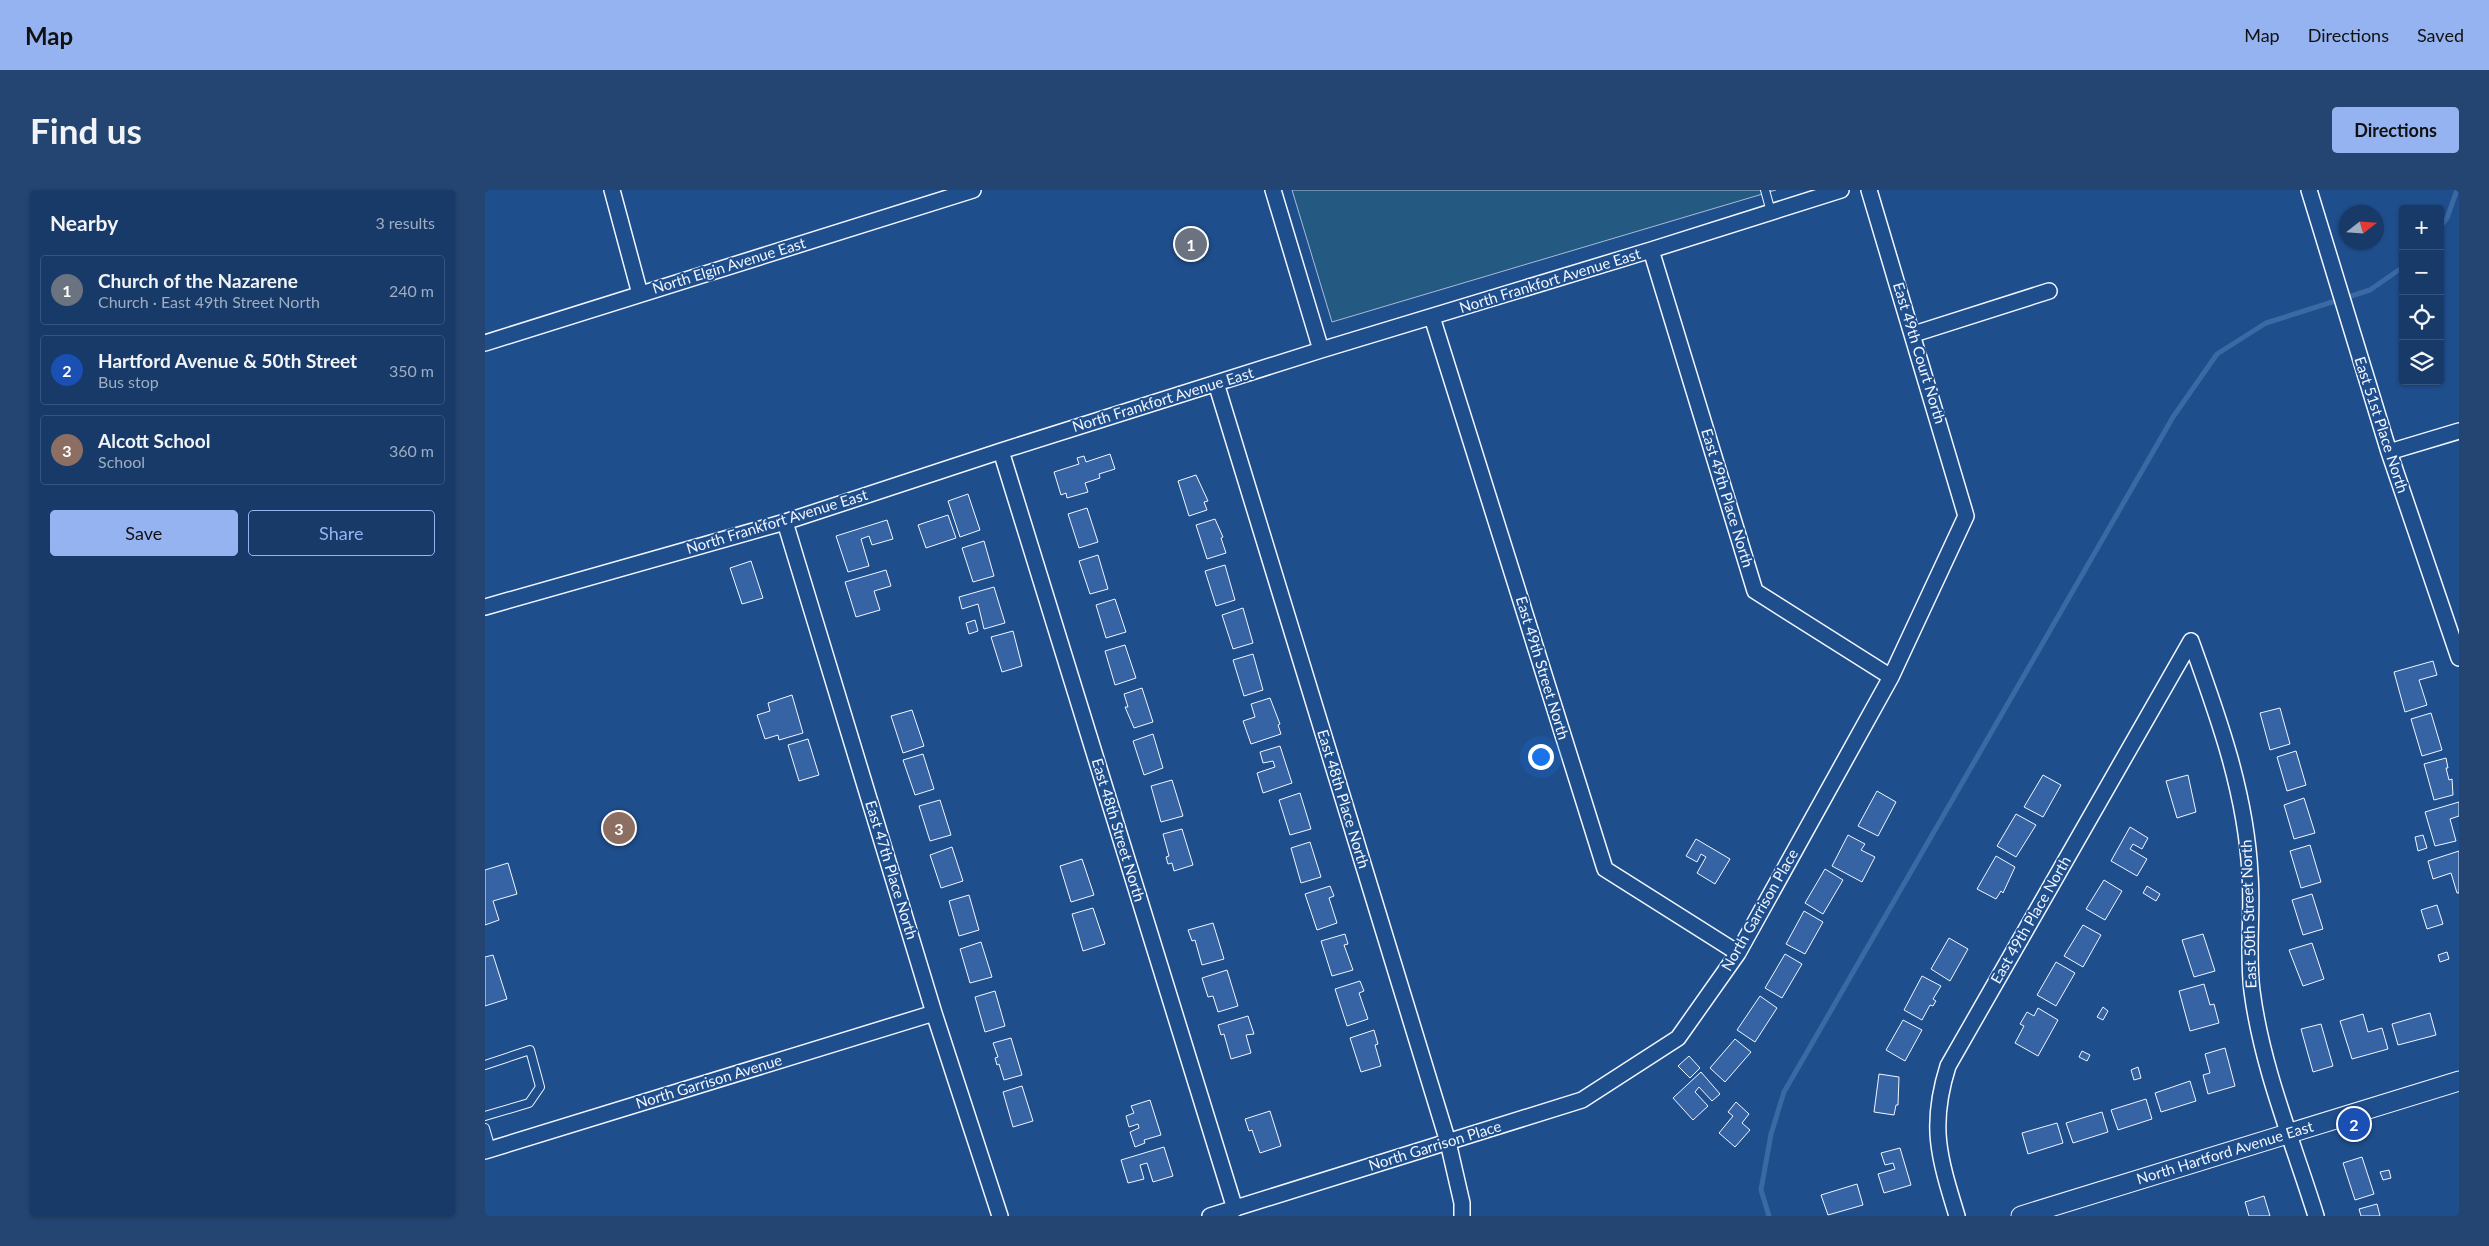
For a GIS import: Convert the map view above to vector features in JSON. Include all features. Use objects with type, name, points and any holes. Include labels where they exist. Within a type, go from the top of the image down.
[{"type":"street","points":[[612,190],[640,294]]},
{"type":"street","name":"North Elgin Avenue East","points":[[485,343],[973,190]]},
{"type":"street","points":[[1273,190],[1321,350]]},
{"type":"street","name":"North Frankfort Avenue East","points":[[485,608],[785,522],[1216,383],[1841,190]]},
{"type":"street","name":"East 49th Court North","points":[[1869,190],[1914,334],[1966,516]]},
{"type":"street","name":"East 51st Place North","points":[[2309,190],[2334,278],[2389,452],[2459,658]]},
{"type":"street","name":"East 49th Place North","points":[[1651,250],[1755,591],[1891,677]]},
{"type":"street","points":[[1914,334],[2049,291]]},
{"type":"street","name":"East 49th Street North","points":[[1433,316],[1605,869],[1738,953]]},
{"type":"street","name":"East 48th Place North","points":[[1216,383],[1448,1142],[1462,1203],[1462,1216]]},
{"type":"street","points":[[2389,452],[2459,431]]},
{"type":"street","name":"East 48th Street North","points":[[1001,451],[1235,1209]]},
{"type":"street","name":"North Garrison Place","points":[[1210,1216],[1582,1100],[1678,1038],[1738,953],[1891,677],[1966,516]]},
{"type":"street","name":"East 47th Place North","points":[[785,522],[934,1013],[1000,1216]]},
{"type":"street","name":"East 49th Place North","points":[[1957,1216],[1937,1144],[1936,1123],[1940,1092],[1948,1066],[2191,641]]},
{"type":"street","name":"East 50th Street North","points":[[2191,641],[2218,717],[2245,823],[2251,875],[2249,948],[2252,990],[2264,1051],[2316,1216]]},
{"type":"street","name":"North Garrison Avenue","points":[[488,1150],[934,1013]]},
{"type":"street","name":"North Hartford Avenue East","points":[[2021,1216],[2459,1081]]},
{"type":"lane","points":[[1765,190],[1771,212]]},
{"type":"lane","points":[[485,1065],[530,1050],[540,1087],[529,1103],[485,1116]]},
{"type":"lane","points":[[485,1128],[488,1150]]},
{"type":"shaded area","points":[[1292,190],[1776,190],[1332,322]]},
{"type":"building","points":[[1110,454],[1115,469],[1099,474],[1100,478],[1085,483],[1088,492],[1067,498],[1066,493],[1061,495],[1054,472],[1079,464],[1077,458],[1084,456],[1086,462]]},
{"type":"building","points":[[1196,475],[1208,501],[1204,502],[1207,510],[1189,516],[1178,481]]},
{"type":"building","points":[[968,494],[980,530],[960,537],[948,501]]},
{"type":"building","points":[[1087,508],[1098,542],[1079,548],[1068,514]]},
{"type":"building","points":[[948,515],[956,538],[926,548],[918,525]]},
{"type":"building","points":[[1215,519],[1223,537],[1221,538],[1226,553],[1207,559],[1196,525]]},
{"type":"building","points":[[887,520],[893,539],[872,545],[869,536],[861,539],[869,566],[848,572],[836,536]]},
{"type":"building","points":[[984,541],[994,576],[973,582],[962,548]]},
{"type":"building","points":[[1098,555],[1108,589],[1090,594],[1079,561]]},
{"type":"building","points":[[751,561],[763,598],[742,604],[730,568]]},
{"type":"building","points":[[1225,565],[1235,600],[1216,606],[1205,571]]},
{"type":"building","points":[[886,570],[891,586],[874,591],[880,610],[856,617],[845,582]]},
{"type":"building","points":[[994,587],[1005,623],[984,629],[978,604],[962,609],[959,597]]},
{"type":"building","points":[[1115,599],[1126,632],[1106,638],[1096,605]]},
{"type":"building","points":[[1243,608],[1253,643],[1233,649],[1222,615]]},
{"type":"building","points":[[975,620],[978,631],[969,634],[966,623]]},
{"type":"building","points":[[1013,631],[1022,666],[1002,672],[991,637]]},
{"type":"building","points":[[1125,645],[1136,678],[1115,685],[1105,651]]},
{"type":"building","points":[[1253,654],[1263,690],[1244,696],[1233,660]]},
{"type":"building","points":[[2433,661],[2437,675],[2419,680],[2427,705],[2405,712],[2394,672]]},
{"type":"building","points":[[1142,688],[1153,722],[1134,728],[1125,707],[1128,707],[1124,694]]},
{"type":"building","points":[[792,695],[803,733],[779,740],[778,735],[765,739],[757,715],[770,711],[768,703]]},
{"type":"building","points":[[1270,698],[1280,724],[1278,725],[1281,734],[1251,744],[1243,721],[1255,717],[1251,704]]},
{"type":"building","points":[[2280,708],[2290,744],[2270,750],[2260,713]]},
{"type":"building","points":[[912,710],[924,746],[903,753],[891,716]]},
{"type":"building","points":[[2431,713],[2442,750],[2422,756],[2411,719]]},
{"type":"building","points":[[1153,734],[1163,768],[1144,775],[1133,741]]},
{"type":"building","points":[[808,739],[819,775],[799,781],[788,745]]},
{"type":"building","points":[[1280,746],[1292,783],[1263,793],[1257,773],[1275,767],[1273,761],[1263,763],[1260,752]]},
{"type":"building","points":[[2296,751],[2306,785],[2287,791],[2277,757]]},
{"type":"building","points":[[923,754],[934,789],[915,795],[903,760]]},
{"type":"building","points":[[2446,758],[2449,780],[2452,779],[2453,795],[2434,800],[2424,764]]},
{"type":"building","points":[[2043,775],[2061,785],[2043,817],[2024,807]]},
{"type":"building","points":[[2188,775],[2196,812],[2177,818],[2166,781]]},
{"type":"building","points":[[1172,780],[1183,816],[1161,822],[1151,786]]},
{"type":"building","points":[[1877,791],[1896,802],[1878,836],[1858,826]]},
{"type":"building","points":[[1300,793],[1311,829],[1290,835],[1279,800]]},
{"type":"building","points":[[2304,798],[2315,833],[2294,839],[2284,805]]},
{"type":"building","points":[[940,800],[951,835],[930,841],[919,806]]},
{"type":"building","points":[[2459,802],[2459,816],[2450,819],[2456,841],[2435,846],[2425,812]]},
{"type":"building","points":[[2016,814],[2036,825],[2016,857],[1997,846]]},
{"type":"building","points":[[2130,827],[2148,838],[2142,849],[2133,844],[2130,849],[2147,859],[2137,876],[2111,861]]},
{"type":"building","points":[[1182,829],[1193,865],[1174,871],[1172,863],[1168,864],[1166,857],[1169,856],[1163,834]]},
{"type":"building","points":[[1848,835],[1865,844],[1861,850],[1875,857],[1862,882],[1832,866]]},
{"type":"building","points":[[2423,835],[2427,848],[2418,851],[2415,837]]},
{"type":"building","points":[[1696,839],[1730,859],[1715,884],[1697,873],[1706,857],[1701,854],[1697,862],[1686,856]]},
{"type":"building","points":[[1310,842],[1321,877],[1301,883],[1291,848]]},
{"type":"building","points":[[2310,845],[2321,882],[2301,888],[2290,851]]},
{"type":"building","points":[[952,847],[963,881],[941,888],[930,855]]},
{"type":"building","points":[[2459,851],[2459,893],[2457,893],[2451,873],[2433,879],[2428,861]]},
{"type":"building","points":[[1996,856],[2015,867],[2003,893],[2001,891],[1996,899],[1977,889]]},
{"type":"building","points":[[1082,859],[1094,895],[1071,902],[1060,866]]},
{"type":"building","points":[[508,863],[517,894],[493,901],[499,920],[485,925],[485,870]]},
{"type":"building","points":[[1825,869],[1843,880],[1823,914],[1805,903]]},
{"type":"building","points":[[2104,880],[2122,891],[2105,920],[2086,909]]},
{"type":"building","points":[[1330,886],[1334,896],[1329,898],[1337,923],[1317,930],[1305,894]]},
{"type":"building","points":[[2147,886],[2160,894],[2156,901],[2143,893]]},
{"type":"building","points":[[2312,894],[2323,929],[2303,935],[2292,900]]},
{"type":"building","points":[[969,895],[979,930],[959,936],[949,901]]},
{"type":"building","points":[[2437,905],[2443,924],[2427,929],[2421,910]]},
{"type":"building","points":[[1093,908],[1105,944],[1083,951],[1072,914]]},
{"type":"building","points":[[1804,911],[1823,922],[1805,954],[1786,944]]},
{"type":"building","points":[[1213,923],[1224,959],[1202,965],[1195,940],[1192,941],[1188,930]]},
{"type":"building","points":[[2083,925],[2101,935],[2083,967],[2064,956]]},
{"type":"building","points":[[1345,934],[1348,944],[1344,945],[1353,970],[1332,976],[1321,941]]},
{"type":"building","points":[[2203,934],[2215,971],[2194,977],[2182,940]]},
{"type":"building","points":[[1949,938],[1968,949],[1950,981],[1931,969]]},
{"type":"building","points":[[981,942],[992,977],[970,983],[960,949]]},
{"type":"building","points":[[2312,943],[2324,979],[2303,986],[2289,950]]},
{"type":"building","points":[[2447,952],[2449,959],[2440,962],[2438,955]]},
{"type":"building","points":[[1785,954],[1802,964],[1782,998],[1765,988]]},
{"type":"building","points":[[493,955],[507,999],[485,1006],[485,957]]},
{"type":"building","points":[[2056,962],[2075,973],[2056,1006],[2037,995]]},
{"type":"building","points":[[1227,970],[1238,1006],[1218,1012],[1213,996],[1208,997],[1202,978]]},
{"type":"building","points":[[1922,976],[1941,986],[1933,999],[1936,1001],[1933,1006],[1930,1005],[1922,1020],[1904,1010]]},
{"type":"building","points":[[1360,981],[1364,991],[1359,993],[1368,1019],[1347,1026],[1335,989]]},
{"type":"building","points":[[2204,984],[2210,1005],[2214,1004],[2219,1023],[2190,1031],[2179,991]]},
{"type":"building","points":[[995,991],[1005,1026],[985,1032],[975,997]]},
{"type":"building","points":[[1760,996],[1777,1008],[1755,1042],[1737,1030]]},
{"type":"building","points":[[2103,1007],[2108,1011],[2103,1020],[2097,1017]]},
{"type":"building","points":[[2038,1008],[2058,1020],[2038,1056],[2015,1043],[2024,1026],[2020,1024],[2027,1012],[2034,1016]]},
{"type":"building","points":[[2430,1013],[2436,1035],[2398,1045],[2392,1024]]},
{"type":"building","points":[[2363,1014],[2368,1032],[2382,1028],[2388,1049],[2352,1059],[2340,1021]]},
{"type":"building","points":[[1248,1016],[1254,1034],[1246,1035],[1251,1053],[1231,1059],[1224,1034],[1221,1035],[1218,1025]]},
{"type":"building","points":[[1903,1020],[1922,1030],[1905,1061],[1886,1050]]},
{"type":"building","points":[[2321,1024],[2333,1066],[2313,1072],[2301,1029]]},
{"type":"building","points":[[1374,1030],[1378,1044],[1375,1045],[1381,1066],[1361,1072],[1350,1038]]},
{"type":"building","points":[[1011,1038],[1022,1075],[1004,1080],[999,1064],[997,1065],[995,1058],[998,1057],[993,1043]]},
{"type":"building","points":[[1735,1039],[1751,1052],[1725,1082],[1710,1068]]},
{"type":"building","points":[[2225,1048],[2235,1086],[2208,1094],[2203,1075],[2210,1073],[2205,1054]]},
{"type":"building","points":[[2082,1051],[2090,1055],[2087,1061],[2079,1057]]},
{"type":"building","points":[[1689,1056],[1700,1068],[1690,1078],[1678,1066]]},
{"type":"building","points":[[2138,1067],[2141,1078],[2134,1080],[2131,1070]]},
{"type":"building","points":[[1701,1072],[1720,1094],[1712,1101],[1699,1087],[1695,1092],[1708,1106],[1693,1120],[1673,1098]]},
{"type":"building","points":[[1879,1074],[1899,1077],[1898,1105],[1896,1105],[1894,1115],[1874,1112]]},
{"type":"building","points":[[2190,1081],[2196,1101],[2161,1112],[2155,1093]]},
{"type":"building","points":[[1022,1086],[1033,1121],[1013,1127],[1003,1092]]},
{"type":"building","points":[[2146,1099],[2152,1119],[2118,1130],[2111,1110]]},
{"type":"building","points":[[1150,1100],[1161,1135],[1144,1140],[1145,1143],[1135,1147],[1130,1132],[1139,1128],[1138,1124],[1129,1127],[1126,1116],[1134,1113],[1131,1106]]},
{"type":"building","points":[[1736,1102],[1749,1114],[1742,1123],[1750,1130],[1735,1147],[1719,1133],[1733,1116],[1728,1112]]},
{"type":"building","points":[[1270,1111],[1281,1146],[1260,1153],[1252,1130],[1249,1131],[1245,1119]]},
{"type":"building","points":[[2102,1112],[2108,1132],[2073,1143],[2066,1123]]},
{"type":"building","points":[[2057,1123],[2063,1143],[2028,1154],[2022,1133]]},
{"type":"building","points":[[1164,1147],[1173,1176],[1153,1182],[1147,1163],[1140,1165],[1144,1179],[1128,1183],[1121,1160]]},
{"type":"building","points":[[1900,1148],[1911,1185],[1884,1193],[1878,1174],[1895,1169],[1893,1163],[1885,1165],[1881,1153]]},
{"type":"building","points":[[2362,1157],[2374,1194],[2355,1200],[2343,1163]]},
{"type":"building","points":[[2389,1170],[2391,1178],[2383,1180],[2380,1172]]},
{"type":"building","points":[[1857,1184],[1863,1205],[1828,1215],[1821,1195]]},
{"type":"building","points":[[2264,1196],[2270,1216],[2249,1216],[2245,1202]]},
{"type":"building","points":[[2377,1204],[2380,1216],[2361,1216],[2359,1209]]},
{"type":"waterway","points":[[2444,222],[2457,190]]},
{"type":"waterway","points":[[1769,1216],[1761,1190],[1771,1134],[1784,1092],[2173,417],[2217,354],[2266,323],[2370,290],[2399,270]]},
{"type":"place","name":"Church of the Nazarene","points":[[1191,244]]},
{"type":"place","name":"Alcott School","points":[[619,828]]},
{"type":"place","name":"Hartford Avenue & 50th Street","points":[[2354,1124]]}]
